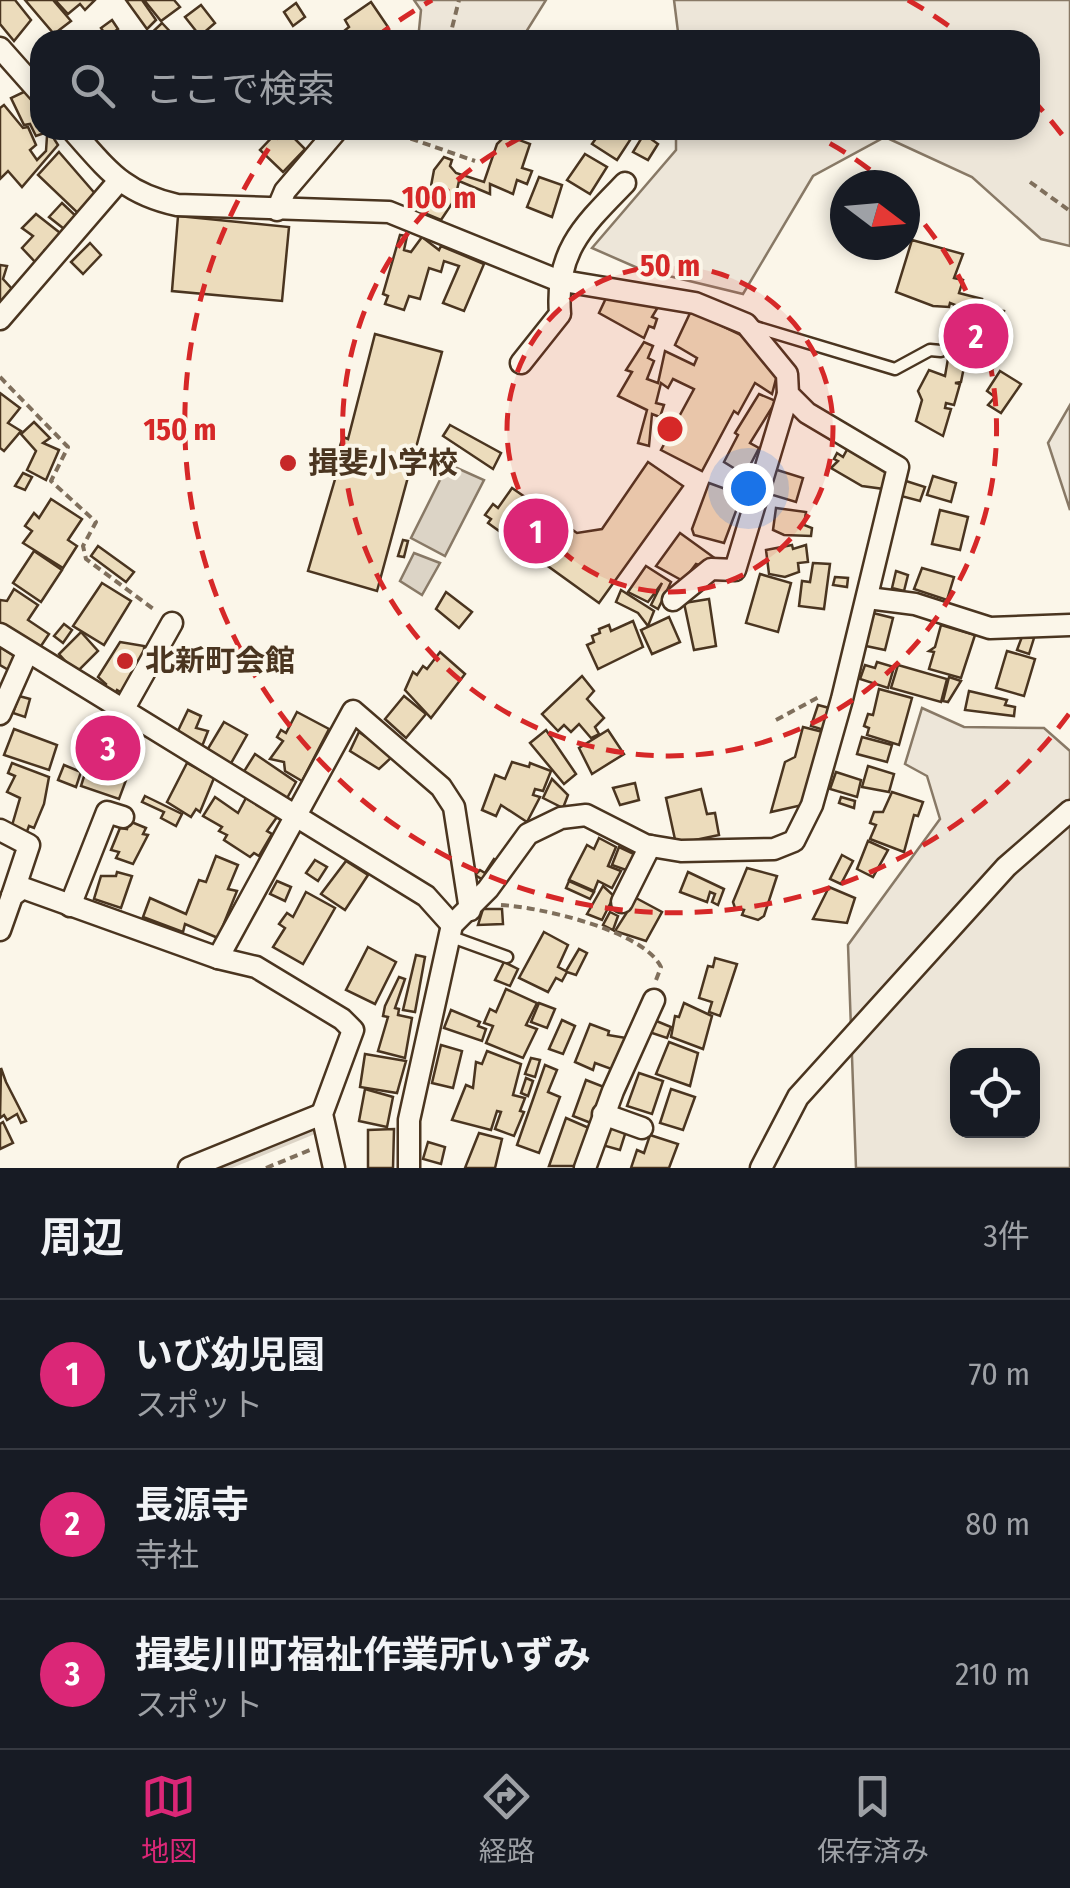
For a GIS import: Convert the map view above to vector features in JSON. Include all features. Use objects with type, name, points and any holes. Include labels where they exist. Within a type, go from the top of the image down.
[{"type":"street","points":[[0,48],[30,82]]},
{"type":"street","points":[[81,140],[118,182],[144,198],[177,205],[389,212],[557,280],[695,303],[746,324],[788,374],[788,394],[734,570],[712,569],[674,600]]},
{"type":"street","points":[[277,210],[285,190],[328,140]]},
{"type":"street","points":[[0,319],[118,182]]},
{"type":"street","points":[[522,363],[560,314],[557,280],[579,230],[625,183]]},
{"type":"street","points":[[409,1168],[409,1120],[450,930],[473,907],[528,834],[561,818],[586,815],[650,846],[680,851],[774,849],[794,841],[812,805],[844,693],[898,467],[807,413],[788,394]]},
{"type":"street","points":[[868,598],[915,604],[990,628],[1070,625]]},
{"type":"street","points":[[122,712],[172,623]]},
{"type":"street","points":[[0,634],[426,896],[450,930]]},
{"type":"street","points":[[0,714],[27,654]]},
{"type":"street","points":[[218,958],[353,711],[442,787],[454,807],[473,907]]},
{"type":"street","points":[[761,1168],[798,1096],[1006,867],[1070,811]]},
{"type":"street","points":[[70,906],[107,812],[122,817]]},
{"type":"street","points":[[0,830],[29,844],[0,930]]},
{"type":"street","points":[[622,902],[650,846]]},
{"type":"street","points":[[12,896],[22,888],[218,958],[256,967],[342,1019],[353,1030],[322,1114],[334,1168]]},
{"type":"street","points":[[585,1168],[654,1000]]},
{"type":"street","points":[[189,1168],[322,1114]]},
{"type":"street","points":[[604,1114],[642,1128]]},
{"type":"lane","points":[[746,324],[896,369],[930,350],[941,352]]},
{"type":"lane","points":[[450,930],[507,957]]},
{"type":"path","points":[[450,30],[458,0]]},
{"type":"path","points":[[414,140],[474,161]]},
{"type":"path","points":[[1030,182],[1070,211]]},
{"type":"path","points":[[0,377],[68,447],[51,482],[96,522],[82,546],[86,559],[172,623]]},
{"type":"path","points":[[776,720],[821,696],[844,693]]},
{"type":"path","points":[[473,907],[527,906],[576,919],[644,949],[661,967],[653,988],[654,1000]]},
{"type":"path","points":[[266,1168],[328,1142]]},
{"type":"shaded area","points":[[414,0],[546,0],[527,30],[419,30],[421,10]]},
{"type":"shaded area","points":[[674,0],[1070,0],[1070,246],[1041,239],[972,177],[892,140],[1040,140],[1040,30],[678,30]]},
{"type":"shaded area","points":[[676,140],[879,140],[813,176],[743,294],[640,269],[592,248],[676,150]]},
{"type":"shaded area","points":[[1070,405],[1070,510],[1048,443]]},
{"type":"shaded area","points":[[448,464],[484,480],[445,556],[411,538]]},
{"type":"shaded area","points":[[414,553],[440,563],[422,595],[400,581]]},
{"type":"shaded area","points":[[922,708],[964,727],[1044,728],[1070,751],[1070,1168],[856,1168],[848,945],[940,819],[927,776],[905,764]]},
{"type":"building","points":[[0,0],[15,0],[31,20],[14,41],[0,24]]},
{"type":"building","points":[[25,0],[53,0],[71,21],[59,30],[51,30]]},
{"type":"building","points":[[55,0],[95,0],[85,10],[80,4],[68,14]]},
{"type":"building","points":[[126,0],[142,0],[156,20],[147,29]]},
{"type":"building","points":[[144,0],[174,0],[180,7],[161,21]]},
{"type":"building","points":[[371,2],[388,27],[345,30],[349,27],[345,20]]},
{"type":"building","points":[[296,3],[305,17],[293,26],[284,12]]},
{"type":"building","points":[[201,5],[215,23],[207,30],[195,30],[185,17]]},
{"type":"building","points":[[112,20],[118,29],[102,30]]},
{"type":"building","points":[[28,90],[30,124],[24,125],[11,98]]},
{"type":"building","points":[[4,105],[23,128],[28,127],[30,140],[36,145],[30,150],[37,160],[46,151],[47,140],[55,140],[58,145],[22,187],[8,171],[0,179],[0,108]]},
{"type":"building","points":[[270,140],[296,140],[305,149],[283,172],[260,150]]},
{"type":"building","points":[[501,140],[519,140],[530,144],[522,168],[532,171],[527,184],[517,180],[513,194],[490,184],[490,194],[459,181],[455,199],[441,220],[417,210],[417,197],[421,198],[431,186],[434,170],[444,157],[452,160],[450,166],[456,173],[484,182]]},
{"type":"building","points":[[595,140],[630,140],[617,160],[592,144]]},
{"type":"building","points":[[640,140],[658,144],[648,160],[633,152]]},
{"type":"building","points":[[59,152],[98,197],[82,217],[38,175]]},
{"type":"building","points":[[585,154],[607,167],[590,194],[567,180]]},
{"type":"building","points":[[539,177],[562,185],[552,217],[527,207]]},
{"type":"building","points":[[62,203],[79,219],[68,232],[49,217]]},
{"type":"building","points":[[36,214],[64,236],[45,250],[49,253],[37,264],[22,248],[33,236],[22,228]]},
{"type":"building","points":[[178,216],[289,227],[282,301],[172,291]]},
{"type":"building","points":[[400,235],[407,236],[404,250],[411,252],[422,237],[439,250],[441,246],[484,264],[464,311],[443,303],[459,266],[444,261],[441,272],[429,268],[420,299],[409,296],[404,310],[385,304],[388,296],[383,294]]},
{"type":"building","points":[[920,242],[963,254],[954,278],[963,280],[959,293],[982,299],[980,307],[1004,311],[993,368],[961,355],[961,382],[955,383],[960,384],[954,405],[946,403],[945,408],[951,409],[943,436],[916,421],[922,400],[918,391],[929,370],[945,376],[950,347],[957,349],[958,343],[953,341],[957,329],[962,330],[968,310],[950,303],[949,307],[933,306],[896,292],[906,260],[920,260]]},
{"type":"building","points":[[90,243],[101,255],[83,274],[71,262]]},
{"type":"building","points":[[0,265],[7,266],[3,279],[13,290],[0,304]]},
{"type":"building","points":[[607,296],[633,303],[637,297],[658,307],[652,317],[657,319],[654,328],[649,326],[644,338],[599,313]]},
{"type":"building","points":[[691,311],[741,335],[777,375],[772,394],[755,383],[738,414],[734,411],[702,471],[661,450],[694,389],[673,379],[668,388],[661,383],[656,403],[664,405],[660,417],[652,414],[649,446],[638,443],[647,410],[618,396],[632,372],[626,370],[644,342],[653,346],[648,358],[654,361],[647,379],[658,383],[665,351],[694,365],[697,358],[675,345]]},
{"type":"building","points":[[375,334],[442,352],[377,591],[308,571],[341,459],[336,458],[343,437],[348,439]]},
{"type":"building","points":[[1000,371],[1021,384],[1001,413],[988,405],[995,397],[987,391]]},
{"type":"building","points":[[0,393],[20,408],[8,423],[21,431],[4,451],[0,448]]},
{"type":"building","points":[[759,394],[776,401],[750,443],[759,448],[745,475],[724,462],[738,435],[735,433]]},
{"type":"building","points":[[34,422],[50,438],[43,443],[59,450],[46,480],[27,470],[36,451],[21,434]]},
{"type":"building","points":[[450,425],[501,453],[493,469],[443,436]]},
{"type":"building","points":[[849,446],[888,471],[884,489],[862,486],[831,468],[838,461],[834,459],[837,453],[843,457]]},
{"type":"building","points":[[648,462],[683,486],[599,603],[488,523],[491,519],[485,515],[493,504],[498,508],[512,488],[577,533],[602,529]]},
{"type":"building","points":[[774,469],[803,478],[796,502],[766,493]]},
{"type":"building","points":[[23,473],[32,477],[25,490],[15,486]]},
{"type":"building","points":[[933,476],[956,483],[951,502],[927,495]]},
{"type":"building","points":[[906,481],[925,487],[920,501],[901,496]]},
{"type":"building","points":[[709,483],[742,495],[724,543],[694,535],[692,529]]},
{"type":"building","points":[[51,499],[82,519],[68,540],[77,546],[63,568],[23,543],[32,531],[25,526],[34,513],[39,518]]},
{"type":"building","points":[[776,508],[806,512],[804,525],[812,528],[811,536],[784,535],[773,530]]},
{"type":"building","points":[[940,510],[968,517],[960,550],[932,544]]},
{"type":"building","points":[[680,533],[716,559],[702,566],[696,564],[683,581],[656,566]]},
{"type":"building","points":[[403,540],[408,541],[404,557],[398,556]]},
{"type":"building","points":[[792,545],[793,549],[806,545],[808,562],[798,563],[799,572],[785,577],[769,574],[766,550]]},
{"type":"building","points":[[98,546],[134,572],[126,582],[91,556]]},
{"type":"building","points":[[34,551],[62,570],[41,602],[13,583]]},
{"type":"building","points":[[813,563],[830,564],[824,609],[799,606],[802,581],[810,582]]},
{"type":"building","points":[[646,566],[671,582],[658,609],[651,605],[662,583],[648,602],[628,592]]},
{"type":"building","points":[[922,568],[954,577],[947,600],[914,589]]},
{"type":"building","points":[[896,571],[908,575],[904,591],[892,588]]},
{"type":"building","points":[[760,574],[791,583],[778,632],[746,623]]},
{"type":"building","points":[[835,577],[848,578],[847,587],[833,585]]},
{"type":"building","points":[[102,583],[131,601],[104,645],[73,626]]},
{"type":"building","points":[[14,589],[38,605],[28,620],[49,634],[39,649],[0,623],[0,600],[7,601]]},
{"type":"building","points":[[621,590],[654,611],[648,626],[638,613],[616,602]]},
{"type":"building","points":[[446,592],[472,612],[459,628],[436,609]]},
{"type":"building","points":[[709,599],[716,646],[694,650],[684,603]]},
{"type":"building","points":[[873,613],[893,618],[885,650],[866,646]]},
{"type":"building","points":[[669,617],[680,642],[652,654],[641,630]]},
{"type":"building","points":[[633,621],[643,647],[598,669],[587,645],[594,642],[592,636],[609,625],[611,631]]},
{"type":"building","points":[[64,624],[72,630],[63,643],[54,636]]},
{"type":"building","points":[[941,625],[975,635],[961,678],[929,669],[934,652],[929,651],[935,647]]},
{"type":"building","points":[[81,632],[98,651],[76,673],[59,654]]},
{"type":"building","points":[[1023,634],[1034,638],[1029,654],[1017,650]]},
{"type":"building","name":"北新町会館","points":[[120,642],[144,646],[144,654],[124,694],[117,690],[115,694],[104,689],[106,684],[98,677]]},
{"type":"building","points":[[0,647],[13,655],[16,665],[12,672],[0,665]]},
{"type":"building","points":[[1007,651],[1035,659],[1024,696],[996,688]]},
{"type":"building","points":[[440,652],[465,674],[431,718],[405,690],[413,672],[417,675],[423,666],[427,669]]},
{"type":"building","points":[[877,662],[894,667],[888,688],[860,679],[865,665],[875,668]]},
{"type":"building","points":[[898,665],[947,679],[941,702],[891,688]]},
{"type":"building","points":[[582,676],[594,691],[587,699],[604,718],[595,727],[599,734],[591,738],[579,724],[571,732],[564,725],[558,731],[542,714]]},
{"type":"building","points":[[949,677],[961,681],[948,702],[943,701]]},
{"type":"building","points":[[879,689],[912,698],[899,745],[867,735],[869,728],[864,726],[868,714],[873,715]]},
{"type":"building","points":[[969,691],[1007,700],[1005,705],[1015,707],[1014,716],[965,710]]},
{"type":"building","points":[[19,696],[30,699],[25,717],[13,713]]},
{"type":"building","points":[[404,696],[426,714],[406,738],[385,719]]},
{"type":"building","points":[[818,705],[833,709],[827,731],[811,726]]},
{"type":"building","points":[[188,710],[201,716],[196,728],[208,731],[201,749],[176,735]]},
{"type":"building","points":[[297,712],[329,729],[302,781],[285,771],[284,762],[270,759],[283,741],[277,737],[281,730],[286,733]]},
{"type":"building","points":[[93,716],[125,725],[123,729],[142,737],[119,799],[81,786],[88,764],[74,759]]},
{"type":"building","points":[[224,722],[247,735],[230,765],[206,752]]},
{"type":"building","points":[[803,727],[827,733],[807,804],[771,812],[785,762],[795,757]]},
{"type":"building","points":[[14,729],[57,745],[49,770],[4,755]]},
{"type":"building","points":[[546,730],[576,774],[564,784],[530,743]]},
{"type":"building","points":[[608,730],[624,754],[592,774],[579,748]]},
{"type":"building","points":[[359,732],[393,756],[379,769],[350,751]]},
{"type":"building","points":[[862,737],[892,745],[887,762],[857,754]]},
{"type":"building","points":[[255,754],[296,782],[286,800],[243,773]]},
{"type":"building","points":[[512,762],[529,767],[530,763],[551,771],[543,791],[535,789],[533,795],[540,797],[527,822],[501,805],[496,816],[482,810],[495,775],[505,779]]},
{"type":"building","points":[[12,763],[49,777],[44,804],[34,828],[29,826],[26,834],[11,829],[20,798],[7,792],[15,776],[8,773]]},
{"type":"building","points":[[187,763],[214,778],[200,812],[196,809],[191,817],[167,802]]},
{"type":"building","points":[[64,765],[81,772],[76,787],[58,780]]},
{"type":"building","points":[[868,766],[894,774],[889,792],[862,787]]},
{"type":"building","points":[[836,772],[861,780],[857,797],[830,789]]},
{"type":"building","points":[[552,779],[568,795],[563,808],[543,798]]},
{"type":"building","points":[[635,783],[639,800],[620,805],[613,788]]},
{"type":"building","points":[[701,789],[707,814],[715,813],[719,835],[676,844],[666,798]]},
{"type":"building","points":[[892,792],[923,802],[918,816],[914,815],[904,852],[870,839],[876,825],[870,823],[874,812],[883,812]]},
{"type":"building","points":[[145,796],[182,814],[176,826],[161,818],[164,812],[142,802]]},
{"type":"building","points":[[215,797],[238,813],[246,798],[277,817],[267,831],[272,834],[259,856],[254,853],[250,857],[224,840],[227,835],[219,831],[222,827],[203,816]]},
{"type":"building","points":[[841,797],[855,801],[854,808],[839,803]]},
{"type":"building","points":[[129,821],[146,828],[143,834],[148,835],[133,864],[116,858],[119,852],[111,850],[120,828],[127,829]]},
{"type":"building","points":[[599,838],[616,847],[608,866],[621,871],[612,888],[598,881],[594,891],[569,880],[587,845],[594,849]]},
{"type":"building","points":[[868,841],[888,850],[873,877],[857,869]]},
{"type":"building","points":[[619,847],[634,854],[626,870],[612,865]]},
{"type":"building","points":[[842,855],[853,861],[841,884],[830,879]]},
{"type":"building","points":[[216,856],[238,865],[228,889],[237,891],[218,938],[185,924],[183,932],[143,917],[150,898],[186,914],[199,880],[206,882]]},
{"type":"building","points":[[494,859],[499,862],[485,881],[475,875],[480,870],[485,873]]},
{"type":"building","points":[[315,860],[327,867],[318,881],[306,873]]},
{"type":"building","points":[[346,861],[368,875],[345,910],[321,894]]},
{"type":"building","points":[[747,868],[777,876],[764,916],[758,920],[742,915],[744,910],[735,908],[733,902]]},
{"type":"building","points":[[117,872],[132,876],[121,908],[94,899],[101,876],[116,876]]},
{"type":"building","points":[[688,872],[724,889],[718,905],[712,902],[715,894],[710,892],[707,902],[680,892]]},
{"type":"building","points":[[277,881],[291,887],[285,901],[270,894]]},
{"type":"building","points":[[569,881],[594,892],[590,899],[566,888]]},
{"type":"building","points":[[603,886],[614,896],[602,920],[587,914]]},
{"type":"building","points":[[829,887],[855,898],[847,923],[813,919]]},
{"type":"building","points":[[306,892],[335,908],[303,964],[273,947],[285,928],[279,924],[287,913],[293,917]]},
{"type":"building","points":[[636,898],[662,912],[646,941],[615,931]]},
{"type":"building","points":[[483,909],[502,909],[503,924],[478,925]]},
{"type":"building","points":[[610,912],[618,916],[613,930],[603,925]]},
{"type":"building","points":[[544,932],[568,945],[558,967],[566,971],[579,949],[587,953],[576,975],[567,972],[562,981],[556,978],[548,992],[519,978]]},
{"type":"building","points":[[368,947],[396,962],[375,1004],[346,990]]},
{"type":"building","points":[[416,955],[425,957],[415,1012],[403,1010]]},
{"type":"building","points":[[715,958],[737,964],[720,1016],[709,1012],[712,1002],[699,998],[708,966],[713,967]]},
{"type":"building","points":[[504,962],[518,969],[510,986],[495,980]]},
{"type":"building","points":[[399,977],[405,979],[395,1008],[399,1009],[398,1015],[412,1018],[405,1058],[378,1051],[388,1017],[383,1016],[385,1006]]},
{"type":"building","points":[[506,989],[537,1003],[526,1025],[537,1029],[523,1058],[486,1043],[493,1026],[484,1023],[490,1009],[496,1012]]},
{"type":"building","points":[[539,1003],[555,1009],[547,1028],[531,1022]]},
{"type":"building","points":[[684,1003],[712,1016],[703,1049],[671,1037],[675,1016],[679,1017]]},
{"type":"building","points":[[451,1010],[480,1022],[478,1026],[486,1029],[482,1041],[444,1028]]},
{"type":"building","points":[[562,1020],[575,1026],[563,1054],[549,1049]]},
{"type":"building","points":[[654,1020],[671,1027],[667,1038],[649,1032]]},
{"type":"building","points":[[590,1024],[609,1031],[608,1035],[626,1038],[614,1070],[595,1063],[593,1070],[575,1062]]},
{"type":"building","points":[[669,1042],[698,1053],[690,1086],[656,1074]]},
{"type":"building","points":[[441,1045],[462,1051],[453,1088],[432,1083]]},
{"type":"building","points":[[487,1051],[521,1064],[513,1095],[525,1098],[520,1111],[524,1112],[514,1136],[495,1129],[501,1112],[497,1111],[491,1130],[452,1120],[466,1085],[473,1088],[476,1062],[482,1064]]},
{"type":"building","points":[[365,1054],[406,1061],[397,1093],[360,1087]]},
{"type":"building","points":[[531,1058],[540,1060],[535,1077],[525,1074]]},
{"type":"building","points":[[545,1065],[557,1070],[548,1092],[560,1097],[539,1153],[517,1145]]},
{"type":"building","points":[[1,1068],[26,1121],[21,1123],[17,1114],[7,1120],[4,1115],[0,1118]]},
{"type":"building","points":[[639,1073],[663,1081],[652,1114],[627,1106]]},
{"type":"building","points":[[526,1078],[533,1081],[528,1096],[521,1093]]},
{"type":"building","points":[[586,1080],[604,1087],[591,1123],[573,1116]]},
{"type":"building","points":[[365,1089],[393,1097],[387,1127],[359,1121]]},
{"type":"building","points":[[671,1089],[695,1097],[683,1130],[660,1123]]},
{"type":"building","points":[[566,1118],[589,1128],[575,1166],[549,1166]]},
{"type":"building","points":[[3,1122],[13,1143],[0,1149],[0,1124]]},
{"type":"building","points":[[609,1125],[626,1131],[620,1150],[602,1145]]},
{"type":"building","points":[[394,1129],[393,1168],[368,1168],[368,1130]]},
{"type":"building","points":[[479,1133],[502,1139],[495,1168],[465,1168]]},
{"type":"building","points":[[650,1135],[678,1144],[669,1168],[631,1168],[637,1150],[644,1153]]},
{"type":"building","points":[[428,1142],[445,1147],[441,1164],[423,1159]]},
{"type":"waterway","points":[[224,1168],[312,1132]]},
{"type":"place","name":"長源寺","points":[[976,336]]},
{"type":"place","name":"揖斐小学校","points":[[288,463]]},
{"type":"place","name":"いび幼児園","points":[[536,531]]},
{"type":"place","name":"北新町会館","points":[[125,661]]},
{"type":"place","name":"揖斐川町福祉作業所いずみ","points":[[108,748]]}]
